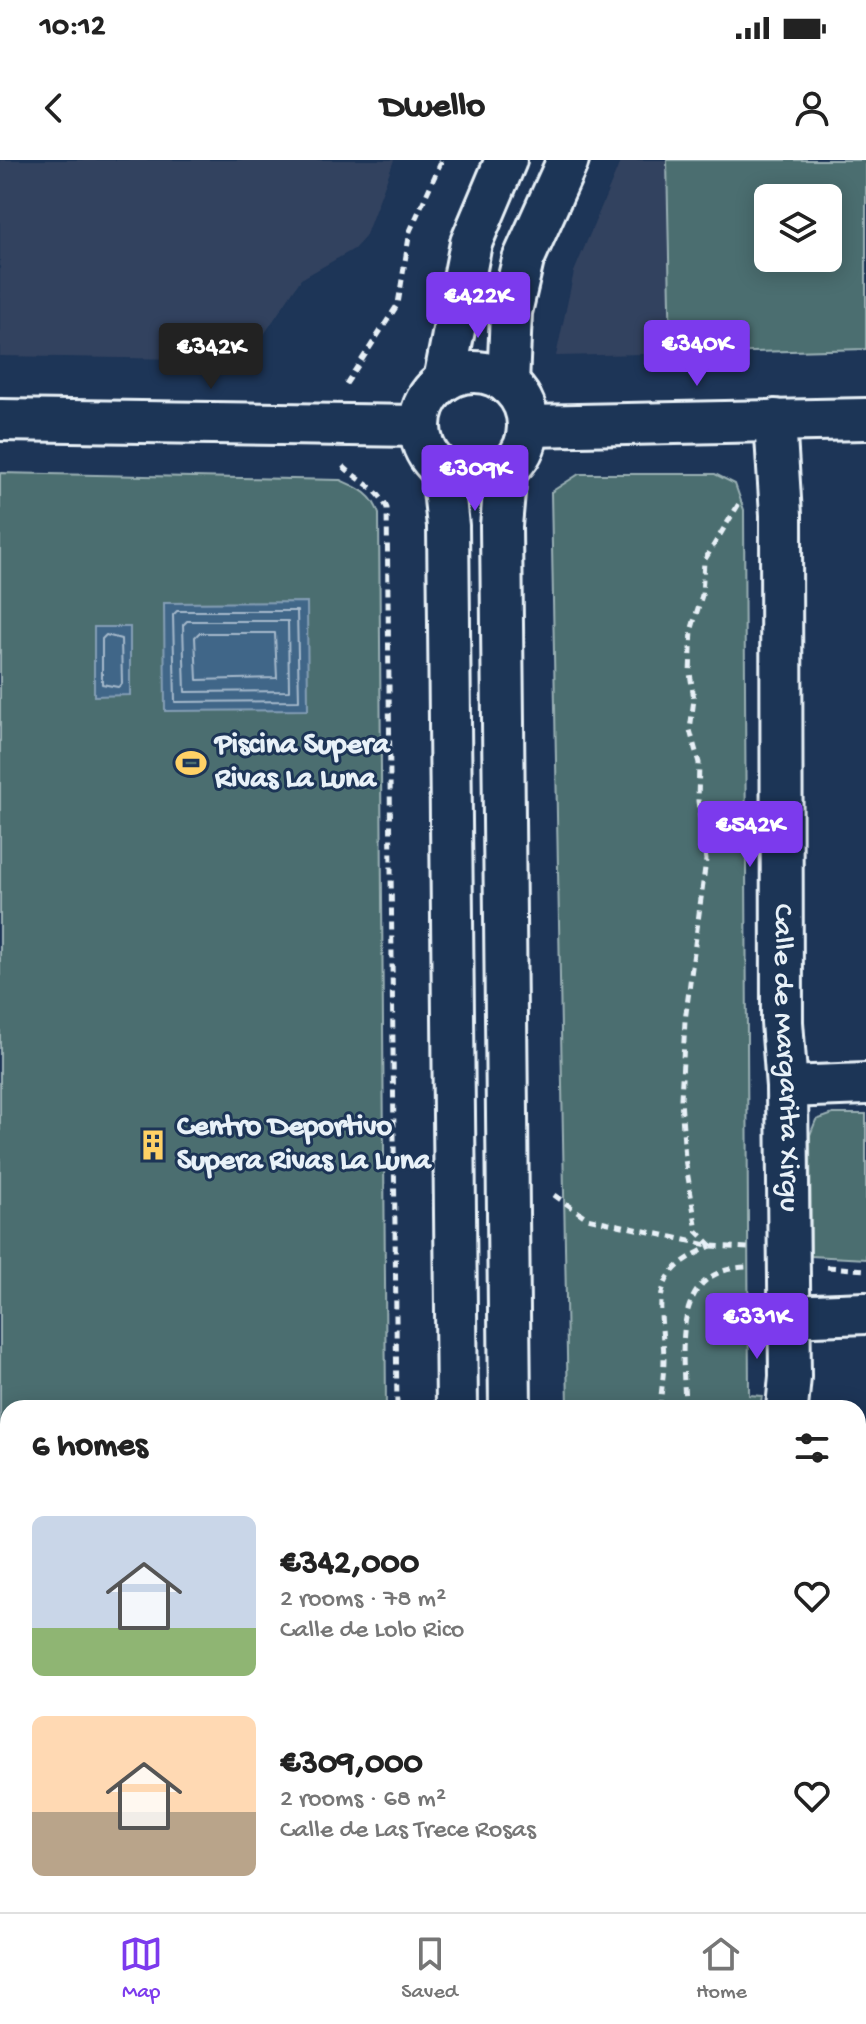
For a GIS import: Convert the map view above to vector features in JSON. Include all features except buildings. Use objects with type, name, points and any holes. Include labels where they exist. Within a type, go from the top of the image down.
[{"type":"street","points":[[444,381],[471,243],[506,160]]},
{"type":"street","points":[[508,384],[511,312],[523,260],[568,160]]},
{"type":"street","points":[[477,372],[508,384],[519,396],[529,426],[519,458],[506,470],[475,481],[442,471],[430,458],[419,426],[422,409],[431,393],[444,381],[477,372]]},
{"type":"street","points":[[529,426],[866,419]]},
{"type":"street","points":[[0,420],[419,426]]},
{"type":"street","name":"Calle de Margarita Xirgu","points":[[775,420],[781,515],[782,1022],[787,1087],[787,1400]]},
{"type":"street","points":[[506,470],[501,526],[510,1400]]},
{"type":"street","points":[[442,471],[448,526],[457,1400]]},
{"type":"street","points":[[787,1087],[866,1084]]},
{"type":"street","points":[[788,1316],[866,1313]]},
{"type":"path","points":[[338,396],[398,304],[410,231],[442,160]]},
{"type":"path","points":[[371,484],[387,508],[397,1400]]},
{"type":"path","points":[[712,1246],[697,1231],[685,1159],[681,1099],[685,1021],[706,860],[698,801],[699,763],[690,730],[694,699],[690,673],[692,628],[702,595],[704,561],[748,489]]},
{"type":"path","points":[[554,1195],[587,1218],[712,1246]]},
{"type":"path","points":[[661,1400],[664,1359],[659,1303],[666,1279],[687,1257],[712,1246]]},
{"type":"path","points":[[685,1400],[684,1317],[694,1293],[712,1276],[741,1267],[866,1270]]},
{"type":"shaded area","points":[[0,160],[394,160],[365,237],[354,249],[301,279],[247,360],[0,356]]},
{"type":"shaded area","points":[[621,160],[866,160],[866,349],[556,356],[574,272]]},
{"type":"green space","points":[[667,160],[866,160],[866,349],[671,354]]},
{"type":"green space","points":[[0,473],[340,480],[364,492],[379,514],[386,1400],[0,1400]]},
{"type":"green space","points":[[579,474],[715,474],[735,484],[744,510],[749,1395],[762,1396],[761,1400],[568,1400],[551,492]]},
{"type":"green space","points":[[833,1114],[866,1114],[866,1259],[811,1256],[810,1135],[816,1120]]},
{"type":"water","points":[[307,602],[308,710],[165,711],[164,603]]},
{"type":"water","points":[[94,627],[130,627],[130,695],[94,696]]},
{"type":"place","name":"Piscina Supera Rivas La Luna","points":[[191,763]]},
{"type":"place","name":"Centro Deportivo Supera Rivas La Luna","points":[[153,1145]]}]
